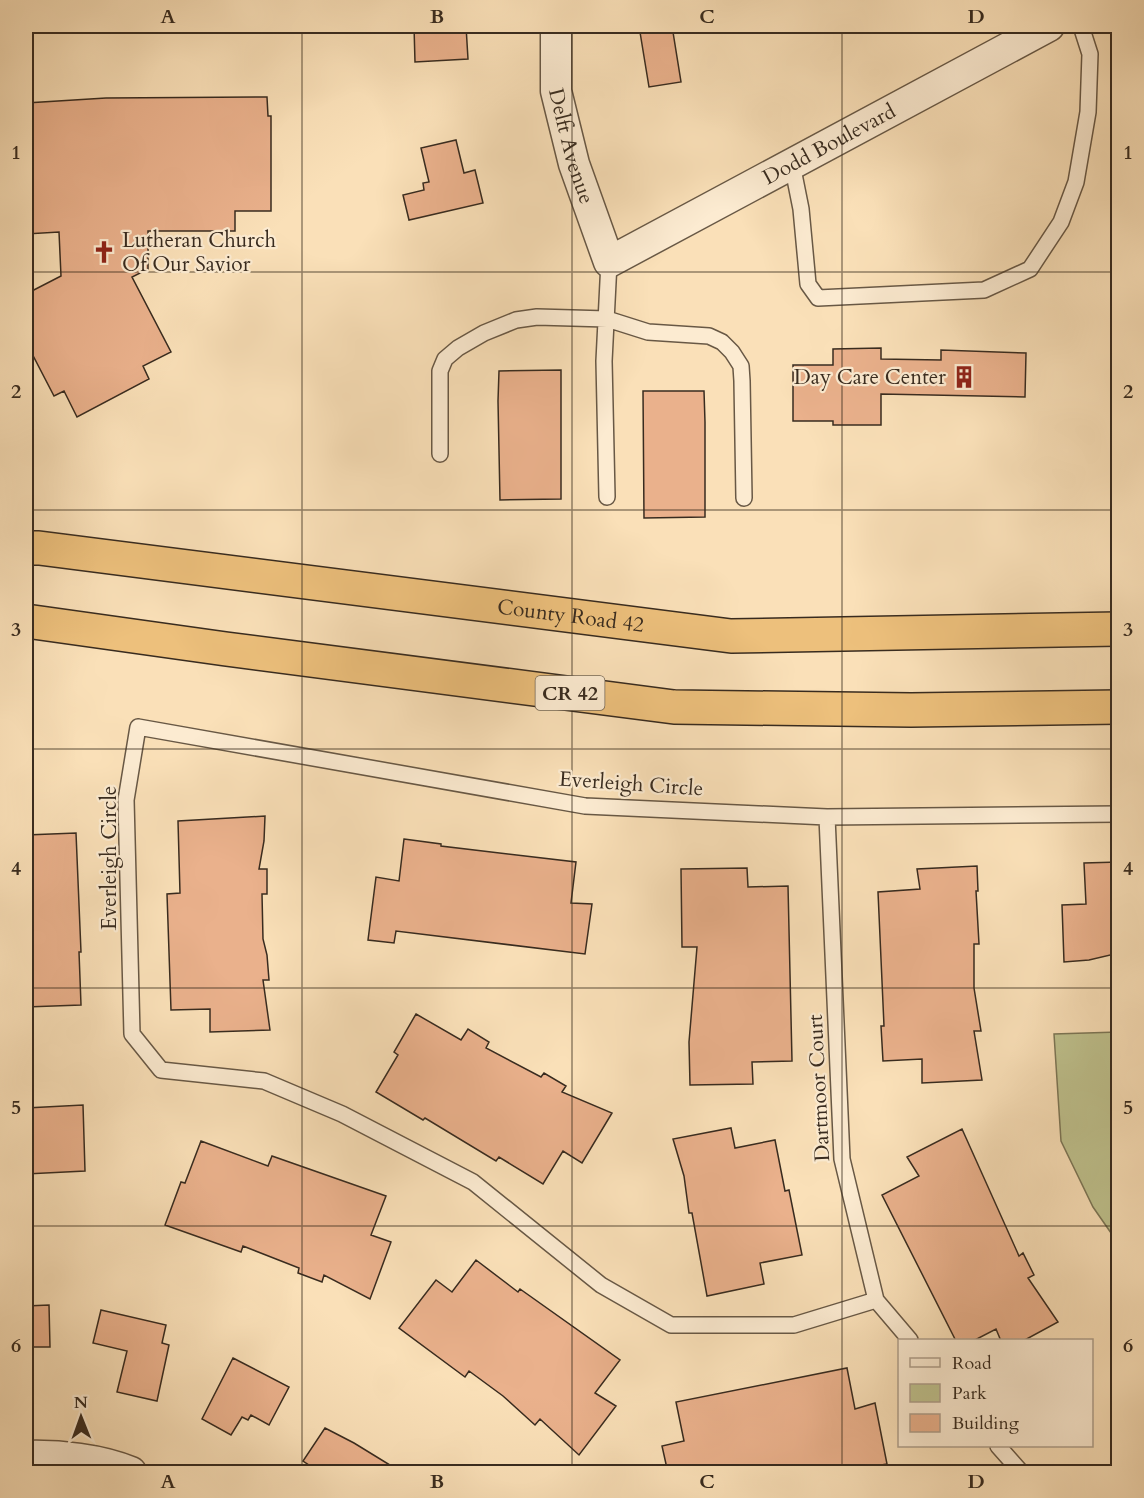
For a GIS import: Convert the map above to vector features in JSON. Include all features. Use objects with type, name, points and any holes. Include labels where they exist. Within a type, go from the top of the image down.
[{"type":"highway","name":"County Road 42","points":[[26,548],[731,636],[1119,629]]},
{"type":"highway","name":"CR 42","points":[[26,621],[674,707],[910,710],[1119,707]]},
{"type":"street","name":"Delft Avenue","points":[[556,26],[556,91],[574,164],[609,262]]},
{"type":"street","name":"Dodd Boulevard","points":[[609,262],[1049,26]]},
{"type":"street","points":[[26,1456],[76,1459],[120,1468],[131,1473]]},
{"type":"lane","points":[[792,164],[801,209],[808,284],[818,298],[984,290],[1030,269],[1061,222],[1076,182],[1089,112],[1090,54],[1081,26]]},
{"type":"lane","points":[[607,497],[604,361],[609,262]]},
{"type":"lane","points":[[440,454],[440,371],[445,359],[458,348],[484,333],[516,320],[537,317],[607,319],[648,332],[709,336],[722,342],[732,352],[741,366],[744,498]]},
{"type":"lane","name":"Everleigh Circle","points":[[876,1300],[794,1324],[671,1325],[601,1285],[473,1182],[342,1114],[264,1081],[161,1070],[132,1034],[126,800],[138,727],[585,806],[827,817],[1119,814]]},
{"type":"lane","name":"Dartmoor Court","points":[[827,817],[842,1159],[876,1300],[908,1339]]},
{"type":"lane","points":[[999,1447],[1021,1473]]},
{"type":"green space","points":[[1118,1032],[1118,1243],[1093,1207],[1061,1141],[1054,1034]]},
{"type":"building","points":[[414,26],[466,26],[468,59],[415,62]]},
{"type":"building","points":[[639,26],[672,26],[681,82],[649,87]]},
{"type":"building","name":"Lutheran Church Of Our Savior","points":[[267,97],[268,116],[271,116],[271,211],[235,211],[235,231],[148,231],[148,269],[132,277],[171,352],[143,366],[149,379],[77,417],[64,391],[54,396],[26,342],[26,294],[61,276],[59,232],[26,234],[26,103],[106,98]]},
{"type":"building","points":[[456,140],[464,173],[475,170],[483,203],[409,220],[403,195],[424,190],[423,183],[429,182],[421,148]]},
{"type":"building","points":[[881,348],[881,359],[941,360],[941,350],[1026,353],[1025,397],[881,394],[881,425],[833,425],[833,421],[793,421],[793,365],[833,365],[833,349]]},
{"type":"building","points":[[561,370],[561,499],[500,500],[499,371]]},
{"type":"building","points":[[643,391],[704,391],[705,517],[644,518]]},
{"type":"building","points":[[265,816],[264,841],[259,869],[267,869],[267,894],[262,894],[263,939],[269,980],[263,980],[270,1030],[210,1032],[210,1009],[171,1010],[167,894],[180,893],[178,821]]},
{"type":"building","points":[[76,833],[81,1005],[26,1007],[26,835]]},
{"type":"building","points":[[404,839],[441,844],[441,846],[576,862],[571,903],[592,904],[585,954],[396,931],[394,943],[368,940],[376,877],[399,881]]},
{"type":"building","points":[[1119,862],[1119,953],[1089,960],[1064,962],[1062,905],[1086,904],[1084,863]]},
{"type":"building","points":[[977,866],[979,944],[974,944],[974,988],[981,1031],[974,1031],[982,1080],[922,1083],[922,1059],[883,1061],[881,1026],[884,1026],[878,892],[920,889],[917,869]]},
{"type":"building","points":[[747,868],[748,887],[788,886],[792,1061],[752,1062],[753,1084],[690,1085],[689,1042],[697,947],[682,947],[681,869]]},
{"type":"building","points":[[416,1014],[461,1040],[468,1029],[489,1042],[486,1048],[541,1077],[544,1073],[566,1086],[562,1092],[612,1113],[582,1163],[563,1151],[543,1184],[499,1157],[496,1161],[425,1118],[423,1120],[376,1092],[398,1055],[394,1052]]},
{"type":"building","points":[[83,1105],[85,1171],[26,1174],[26,1108]]},
{"type":"building","points":[[731,1128],[735,1148],[775,1140],[785,1191],[789,1190],[802,1255],[760,1263],[764,1284],[707,1296],[692,1213],[689,1213],[684,1176],[673,1139]]},
{"type":"building","points":[[962,1129],[1019,1256],[1023,1253],[1034,1275],[1028,1278],[1058,1322],[1027,1339],[1000,1339],[996,1329],[977,1339],[955,1339],[882,1195],[919,1176],[907,1157]]},
{"type":"building","points":[[201,1141],[268,1166],[272,1156],[386,1196],[371,1235],[391,1242],[370,1299],[324,1275],[322,1282],[298,1273],[299,1268],[243,1246],[241,1252],[165,1225],[181,1182],[185,1183]]},
{"type":"building","points":[[476,1260],[518,1292],[520,1289],[620,1360],[595,1393],[616,1406],[579,1455],[540,1419],[535,1425],[503,1396],[469,1371],[465,1377],[399,1328],[436,1280],[452,1292]]},
{"type":"building","points":[[49,1305],[50,1347],[26,1347],[26,1306]]},
{"type":"building","points":[[101,1310],[166,1325],[162,1343],[169,1345],[157,1401],[117,1392],[127,1351],[93,1343]]},
{"type":"building","points":[[233,1358],[289,1387],[269,1425],[251,1415],[248,1420],[242,1417],[231,1435],[202,1419]]},
{"type":"building","points":[[847,1368],[855,1409],[875,1403],[887,1464],[863,1468],[837,1468],[837,1473],[668,1473],[662,1446],[684,1441],[676,1402]]},
{"type":"building","points":[[325,1428],[403,1473],[321,1473],[303,1461]]},
{"type":"place","name":"Lutheran Church Of Our Savior","points":[[104,252]]},
{"type":"place","name":"Day Care Center","points":[[964,377]]}]
